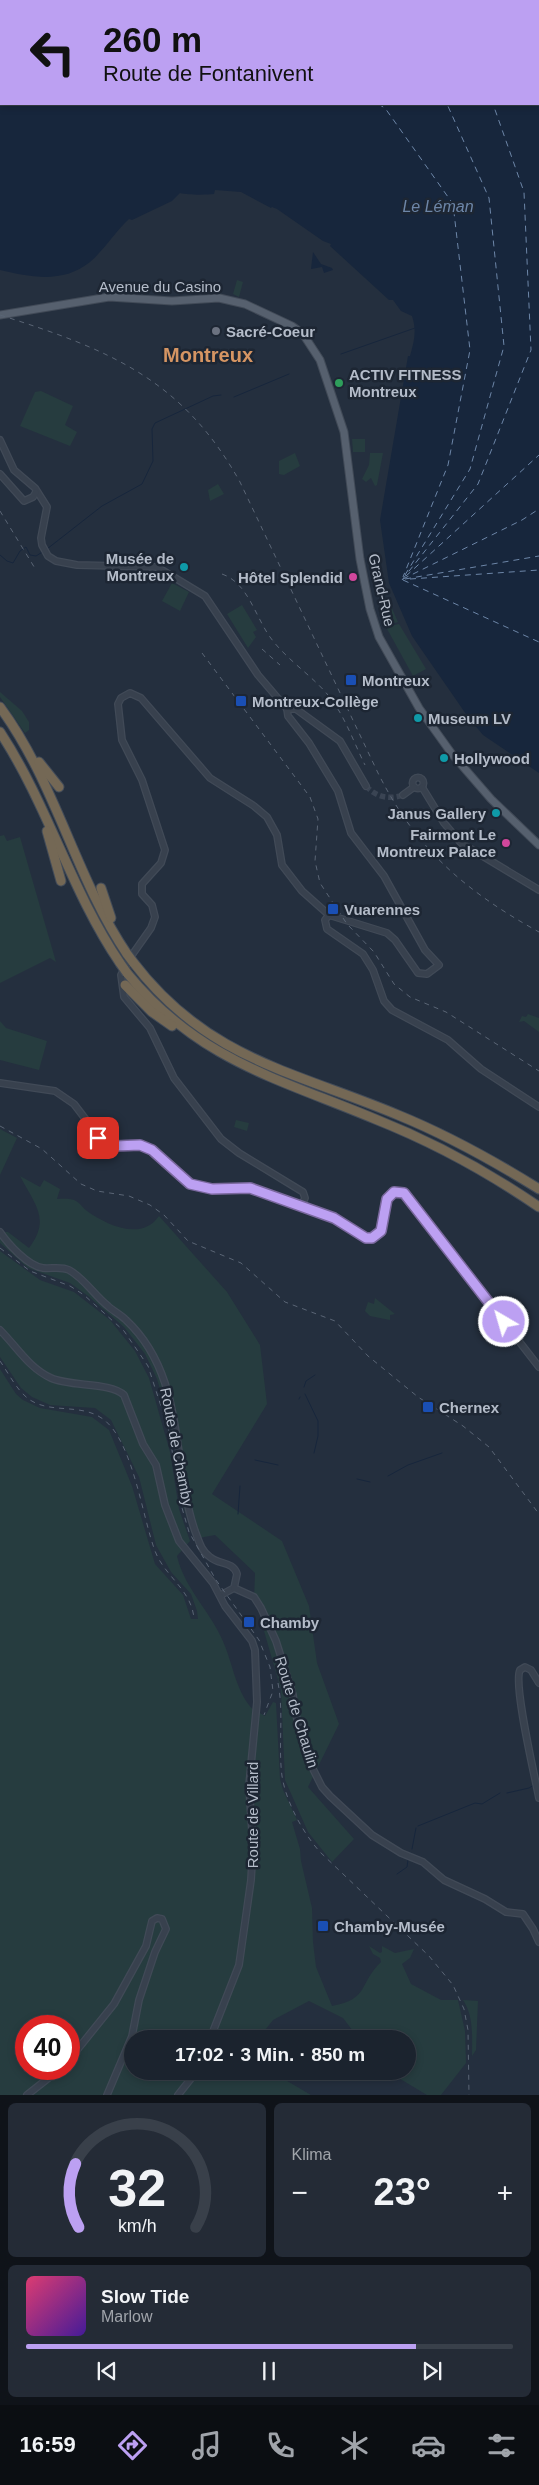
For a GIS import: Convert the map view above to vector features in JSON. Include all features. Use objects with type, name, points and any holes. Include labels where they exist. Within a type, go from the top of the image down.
[{"type":"highway","points":[[0,707],[59,787]]},
{"type":"highway","points":[[15,728],[40,773],[98,904],[129,956],[163,998],[197,1026],[232,1049],[280,1071],[356,1098],[448,1138],[539,1189]]},
{"type":"highway","points":[[0,732],[39,802],[85,904],[120,963],[159,1008],[204,1044]]},
{"type":"highway","points":[[39,802],[61,881]]},
{"type":"highway","points":[[101,888],[129,956]]},
{"type":"highway","points":[[125,985],[159,1018],[236,1063],[436,1146],[495,1179],[539,1207]]},
{"type":"main road","name":"Avenue du Casino","points":[[0,315],[109,297],[158,301],[231,300],[292,326],[310,341],[320,360]]},
{"type":"main road","name":"Grand-Rue","points":[[320,360],[344,432],[360,559],[370,608],[379,637],[411,695],[437,734],[488,795],[539,845]]},
{"type":"street","points":[[0,440],[14,470],[36,492],[47,508],[42,546],[46,554],[56,561],[78,565],[157,567],[205,596],[258,675],[287,709],[288,716],[309,743],[338,791],[351,833],[384,876],[425,950],[438,965],[427,974],[418,973],[395,940],[387,933],[329,915],[288,874],[279,858],[277,834],[267,817],[254,806],[210,778],[141,698],[130,693],[123,696],[118,704],[122,740],[142,780],[165,845],[161,863],[142,884],[143,896],[154,910],[154,921],[129,956],[121,975],[124,997],[150,1028],[174,1078],[221,1139],[239,1153],[303,1192],[305,1198],[302,1205]]},
{"type":"street","points":[[0,474],[24,501],[33,497],[36,492]]},
{"type":"street","points":[[287,709],[296,710],[338,739],[366,786]]},
{"type":"street","points":[[414,787],[413,781],[418,778],[423,782],[422,787],[444,823],[461,843],[539,890]]},
{"type":"street","points":[[403,795],[414,787],[422,787]]},
{"type":"street","points":[[329,915],[325,920],[327,929],[363,954],[373,970],[384,1001],[392,1010],[448,1040],[481,1069],[539,1107]]},
{"type":"street","points":[[0,1083],[55,1091],[74,1104],[103,1142],[115,1146],[140,1145],[152,1150],[190,1184],[212,1189],[250,1188],[302,1205],[341,1221],[366,1238],[376,1236],[382,1228],[389,1196],[394,1192],[404,1193],[539,1367]]},
{"type":"street","name":"Route de Chamby","points":[[0,1232],[33,1264],[43,1268],[65,1269],[73,1273],[108,1306],[127,1320],[149,1349],[163,1377],[175,1419],[186,1501],[194,1529],[203,1549],[209,1557],[234,1568],[238,1577],[234,1588]]},
{"type":"street","name":"Route de Villard","points":[[0,1330],[32,1365],[52,1378],[72,1384],[113,1389],[124,1395],[143,1444],[156,1465],[165,1505],[179,1541],[221,1595],[225,1606],[254,1646],[257,1702],[249,1786],[252,1866],[242,1954],[214,2030]]},
{"type":"street","points":[[221,1595],[234,1588]]},
{"type":"street","name":"Route de Chaulin","points":[[234,1588],[254,1598],[261,1608],[276,1641],[312,1767],[322,1787],[361,1826],[400,1853],[423,1862],[444,1880],[485,1899],[506,1912],[523,1914],[534,1929],[539,1942]]},
{"type":"street","points":[[539,1683],[530,1669],[524,1667],[520,1670],[518,1677],[521,1700],[539,1798]]},
{"type":"street","points":[[80,2046],[114,2004],[146,1946],[152,1921],[157,1918],[163,1920],[166,1925],[166,1931],[155,1952],[139,2000],[132,2036],[107,2095]]},
{"type":"street","points":[[27,2095],[46,2080]]},
{"type":"street","points":[[178,2095],[190,2080]]},
{"type":"green space","points":[[237,280],[243,282],[239,297],[233,294]]},
{"type":"green space","points":[[41,391],[73,406],[65,425],[77,432],[70,446],[20,426],[35,392]]},
{"type":"green space","points":[[352,439],[365,439],[365,452],[353,452]]},
{"type":"green space","points":[[295,453],[300,466],[284,475],[279,474],[279,461]]},
{"type":"green space","points":[[370,453],[383,453],[377,485],[375,486],[371,478],[366,482],[362,479],[369,465]]},
{"type":"green space","points":[[218,484],[224,494],[210,501],[208,490]]},
{"type":"green space","points":[[172,583],[189,592],[180,611],[162,601]]},
{"type":"green space","points":[[390,604],[398,622],[386,626],[382,612]]},
{"type":"green space","points":[[242,605],[257,630],[253,632],[256,637],[248,648],[227,614]]},
{"type":"green space","points":[[399,624],[426,669],[413,676],[386,627]]},
{"type":"green space","points":[[0,692],[22,711],[29,722],[29,730],[25,733],[0,697]]},
{"type":"green space","points":[[4,835],[7,841],[20,837],[56,962],[50,958],[0,983],[0,836]]},
{"type":"green space","points":[[528,1014],[539,1018],[539,1032],[524,1021],[519,1022],[522,1016],[526,1017]]},
{"type":"green space","points":[[0,1021],[6,1028],[47,1041],[39,1070],[0,1060]]},
{"type":"green space","points":[[236,1120],[249,1123],[247,1131],[234,1127]]},
{"type":"green space","points":[[0,1129],[17,1138],[0,1175]]},
{"type":"green space","points":[[20,1176],[40,1187],[44,1180],[60,1189],[57,1199],[76,1201],[95,1217],[115,1226],[134,1229],[144,1228],[152,1224],[159,1216],[227,1292],[260,1345],[267,1404],[212,1494],[282,1541],[309,1606],[317,1663],[339,1724],[308,1787],[354,1839],[332,1862],[308,1832],[285,1780],[281,1690],[264,1631],[267,1629],[254,1600],[255,1573],[215,1535],[194,1539],[182,1503],[176,1444],[157,1379],[145,1354],[124,1327],[88,1296],[70,1283],[28,1268],[0,1243],[0,1232],[8,1232],[29,1248],[36,1238],[39,1229],[40,1220],[38,1212]]},
{"type":"green space","points":[[0,1251],[40,1280],[74,1292],[110,1320],[135,1351],[149,1378],[170,1452],[179,1509],[190,1541],[177,1556],[180,1567],[221,1637],[236,1680],[249,1705],[265,1716],[273,1702],[276,1703],[280,1779],[297,1820],[292,1822],[300,1849],[312,1908],[316,1967],[332,2006],[344,2003],[358,1995],[381,1962],[380,1958],[373,1954],[369,1946],[380,1953],[382,1952],[382,1946],[395,1953],[414,1949],[410,1958],[402,1964],[411,1984],[441,2000],[458,2000],[465,2031],[466,2063],[441,2095],[427,2095],[402,2080],[416,2080],[416,2030],[352,2030],[343,2018],[309,2001],[273,2020],[265,2030],[124,2030],[124,2080],[285,2080],[311,2095],[0,2095],[0,1369],[16,1394],[23,1400],[40,1408],[92,1417],[109,1430],[132,1486],[155,1564],[183,1595],[191,1619],[198,1619],[191,1594],[171,1572],[156,1545],[139,1477],[111,1420],[95,1408],[50,1405],[32,1397],[21,1388],[0,1357]]},
{"type":"green space","points":[[375,1298],[395,1314],[390,1315],[390,1320],[370,1316],[365,1311],[368,1302],[374,1304]]},
{"type":"green space","points":[[463,2000],[478,2001],[476,2050],[472,2056],[471,2020]]},
{"type":"water","name":"Le Léman","points":[[0,105],[539,105],[539,773],[483,735],[468,717],[412,636],[389,583],[380,520],[408,356],[410,356],[414,341],[415,332],[412,316],[401,311],[393,300],[389,300],[330,246],[331,244],[323,241],[277,209],[271,208],[241,192],[215,190],[214,194],[180,193],[172,201],[132,220],[129,219],[100,252],[80,269],[58,276],[23,275],[0,270]]},
{"type":"water","points":[[313,252],[321,264],[333,270],[324,273],[322,267],[311,269]]},
{"type":"waterway","points":[[341,354],[415,328]]},
{"type":"waterway","points":[[234,397],[289,374]]},
{"type":"waterway","points":[[47,549],[102,506],[142,484],[153,461],[152,429],[155,423],[213,396],[221,395]]},
{"type":"waterway","points":[[0,555],[13,563],[20,551],[26,547],[30,555],[36,556],[44,551]]},
{"type":"waterway","points":[[304,1387],[306,1381],[315,1375]]},
{"type":"waterway","points":[[305,1394],[318,1421],[318,1436],[314,1453]]},
{"type":"waterway","points":[[388,1476],[408,1465],[442,1453]]},
{"type":"waterway","points":[[255,1460],[278,1465]]},
{"type":"waterway","points":[[357,1479],[370,1482]]},
{"type":"waterway","points":[[238,1514],[240,1486]]},
{"type":"waterway","points":[[507,1793],[534,1785]]},
{"type":"waterway","points":[[418,1826],[475,1803],[482,1804],[500,1793]]},
{"type":"waterway","points":[[412,1849],[416,1828]]},
{"type":"waterway","points":[[397,1874],[407,1867],[408,1860]]},
{"type":"ferry route","points":[[380,105],[385,108],[453,204],[470,350],[448,465],[403,577]]},
{"type":"ferry route","points":[[405,575],[470,469],[504,346],[489,198],[447,105]]},
{"type":"ferry route","points":[[402,580],[478,484],[531,350],[524,192],[493,105]]},
{"type":"ferry route","points":[[406,576],[539,455]]},
{"type":"ferry route","points":[[403,579],[522,520],[539,509]]},
{"type":"ferry route","points":[[405,579],[539,556]]},
{"type":"ferry route","points":[[410,579],[539,570]]},
{"type":"ferry route","points":[[403,580],[539,642]]},
{"type":"tunnel","points":[[366,786],[378,795],[388,797],[403,795]]},
{"type":"railway","points":[[0,315],[108,355],[138,372],[167,392],[193,417],[217,446],[240,482],[378,773],[409,824],[426,846],[466,884],[512,917],[539,932]]},
{"type":"railway","points":[[0,511],[36,570]]},
{"type":"railway","points":[[222,574],[231,578],[245,592],[265,629],[277,646],[320,686],[334,703],[365,765]]},
{"type":"railway","points":[[262,649],[280,665]]},
{"type":"railway","points":[[202,653],[310,797],[318,819],[315,861],[320,883],[347,924],[374,952],[394,984],[410,997],[446,1012],[539,1071]]},
{"type":"railway","points":[[0,1126],[42,1149],[81,1184],[97,1191],[129,1196],[150,1205],[164,1215],[188,1241],[241,1263],[285,1302],[335,1321],[368,1356],[418,1397],[463,1426],[489,1447],[539,1514]]},
{"type":"railway","points":[[0,1248],[30,1271],[70,1286],[84,1295],[124,1331],[148,1366],[169,1431],[180,1501],[189,1532],[216,1580],[259,1640],[270,1667],[273,1691],[264,1715]]},
{"type":"railway","points":[[0,1361],[17,1387],[30,1400],[48,1407],[85,1411],[94,1414],[103,1419],[113,1430],[122,1444],[129,1461],[155,1551],[165,1569],[188,1600],[194,1619]]},
{"type":"railway","points":[[278,1683],[281,1706],[282,1776],[291,1806],[307,1836],[320,1852],[429,1956],[453,1985],[464,2009],[468,2030],[469,2095]]},
{"type":"place","name":"Sacré-Coeur","points":[[216,331]]},
{"type":"place","name":"ACTIV FITNESS Montreux","points":[[339,383]]},
{"type":"place","name":"Musée de Montreux","points":[[184,567]]},
{"type":"place","name":"Hôtel Splendid","points":[[353,577]]},
{"type":"place","name":"Montreux","points":[[351,680]]},
{"type":"place","name":"Montreux-Collège","points":[[241,701]]},
{"type":"place","name":"Museum LV","points":[[418,718]]},
{"type":"place","name":"Hollywood","points":[[444,758]]},
{"type":"place","name":"Janus Gallery","points":[[496,813]]},
{"type":"place","name":"Fairmont Le Montreux Palace","points":[[506,843]]},
{"type":"place","name":"Vuarennes","points":[[333,909]]},
{"type":"place","name":"Chernex","points":[[428,1407]]},
{"type":"place","name":"Chamby","points":[[249,1622]]},
{"type":"place","name":"Chamby-Musée","points":[[323,1926]]},
{"type":"district","name":"Montreux","points":[[208,355]]},
{"type":"route","points":[[98,1138],[115,1146],[140,1145],[152,1150],[181,1178],[199,1188],[223,1189],[240,1186],[250,1188],[273,1197],[297,1203],[334,1218],[347,1224],[366,1238],[372,1238],[381,1231],[389,1196],[398,1191],[404,1193],[409,1197],[504,1322]]}]
